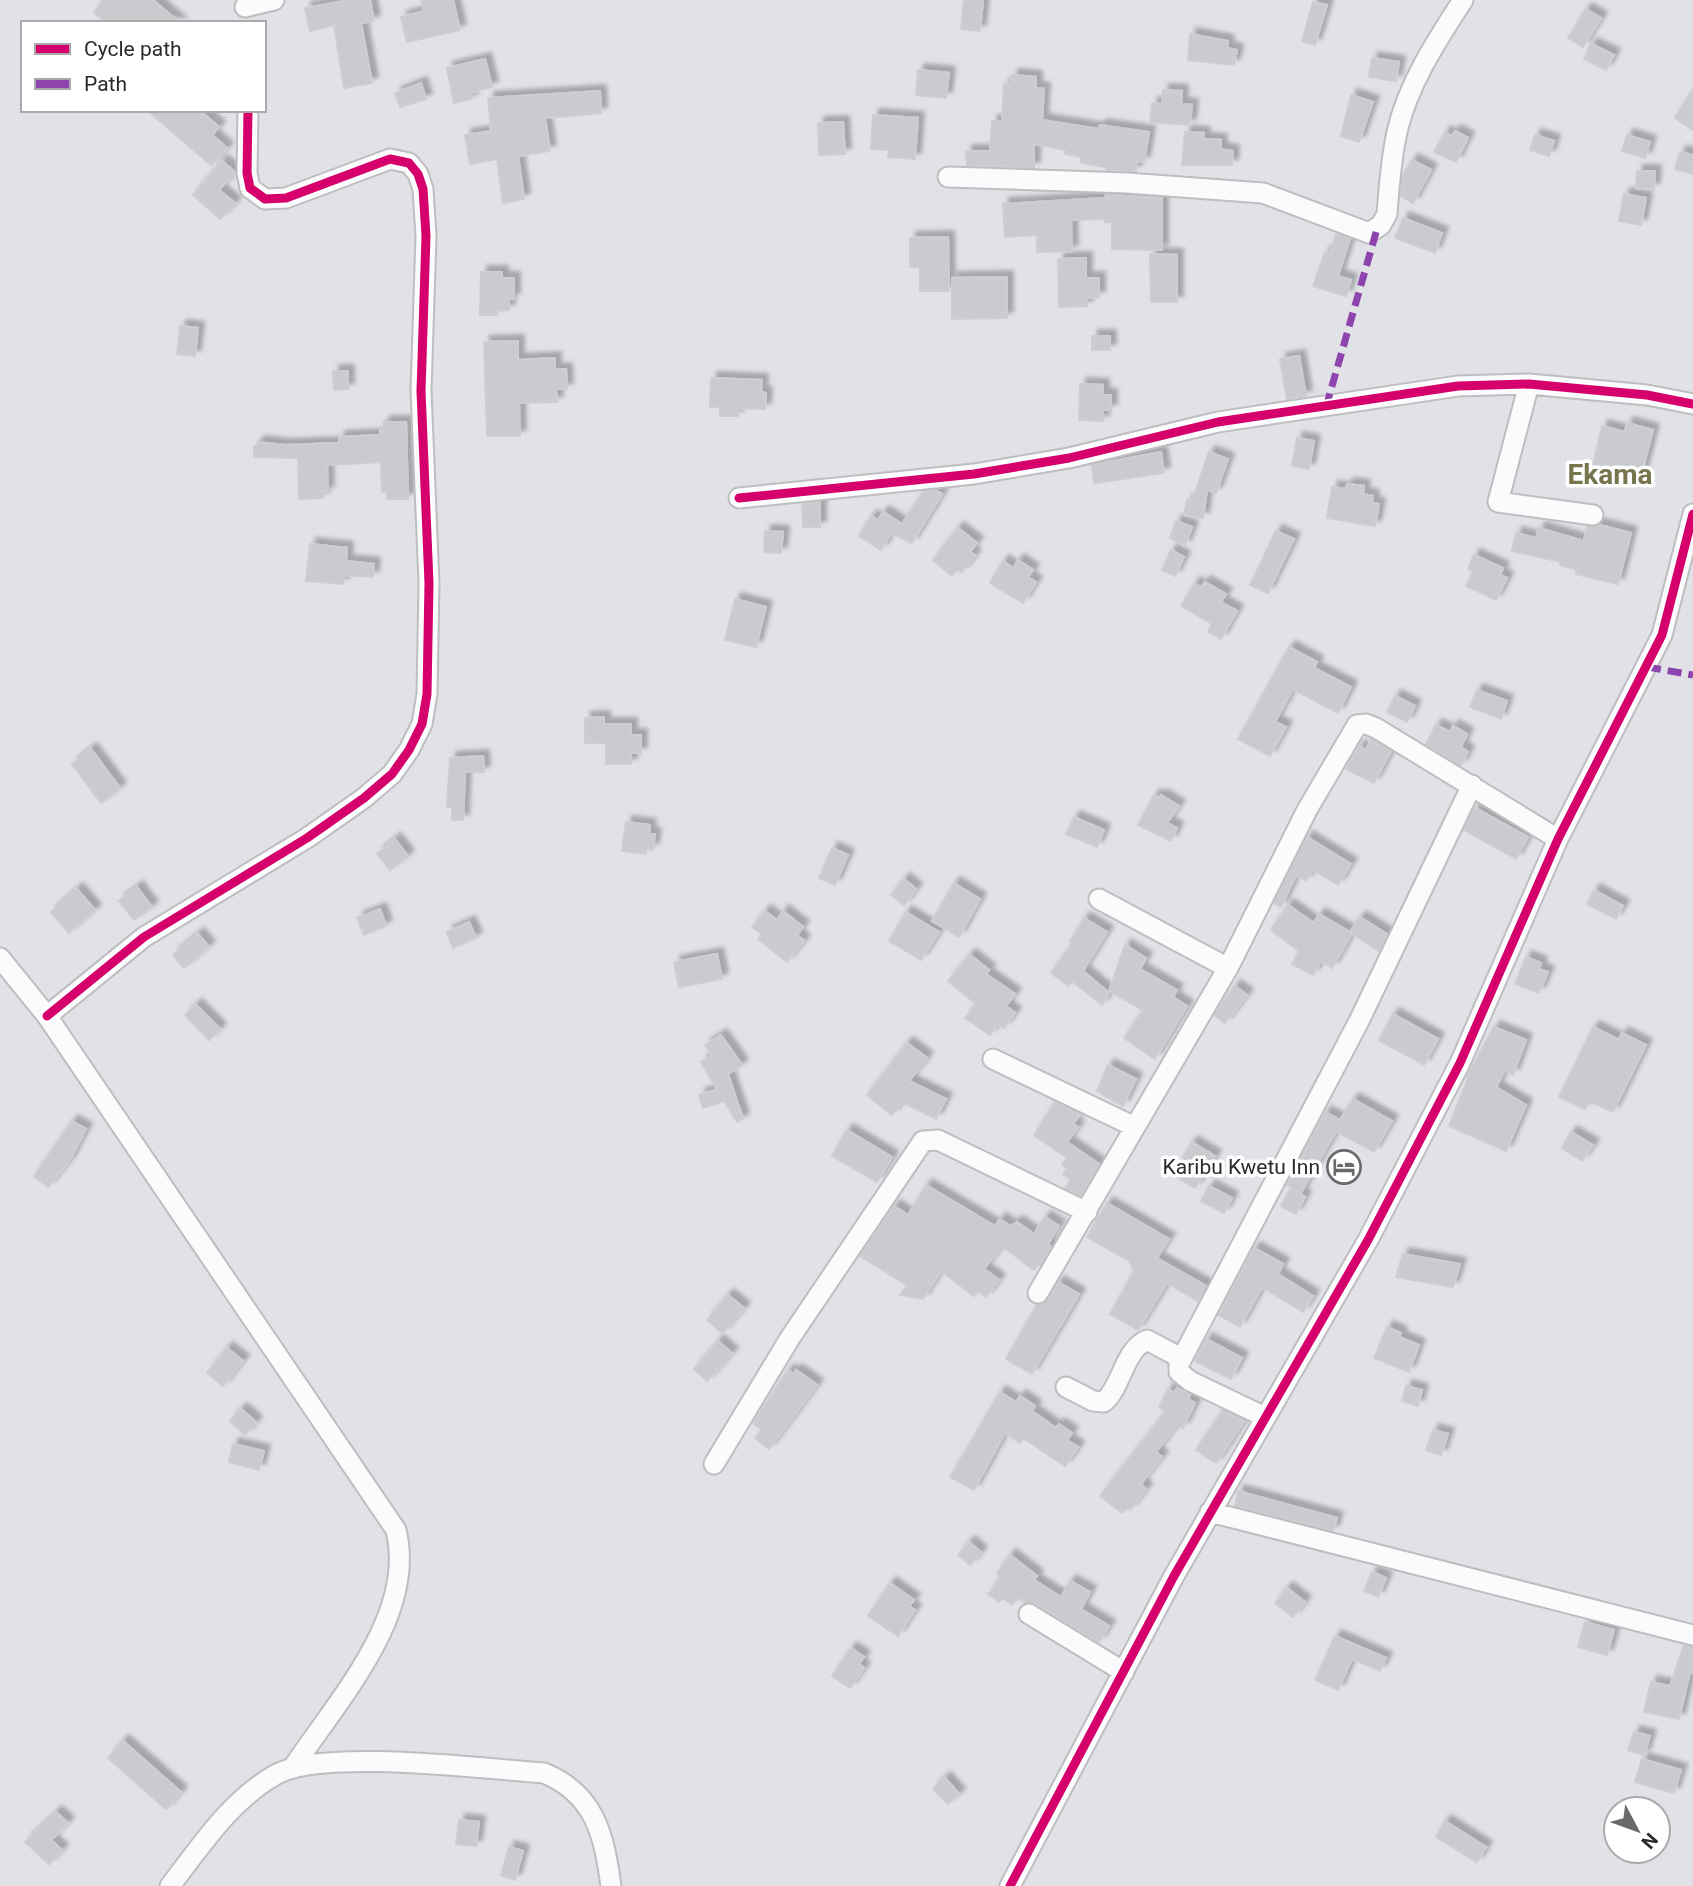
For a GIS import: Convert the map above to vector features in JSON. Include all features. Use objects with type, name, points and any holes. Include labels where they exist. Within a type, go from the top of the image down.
[{"type":"street","points":[[246,10],[274,0]]},
{"type":"street","points":[[948,177],[1152,184],[1263,193],[1369,233],[1381,225],[1387,214],[1397,130],[1409,96],[1438,40],[1463,0]]},
{"type":"street","points":[[47,1016],[144,937],[307,838],[364,798],[392,774],[422,724],[427,694],[429,583],[421,391],[426,236],[421,182],[414,167],[403,161],[390,159],[286,198],[265,199],[250,188],[247,173],[248,112]]},
{"type":"street","points":[[739,498],[974,474],[1069,458],[1218,422],[1458,386],[1529,384],[1647,395],[1693,404]]},
{"type":"street","points":[[1529,384],[1498,502],[1593,515]]},
{"type":"street","points":[[1010,1886],[1210,1512],[1368,1240],[1460,1063],[1558,839],[1662,635],[1693,513]]},
{"type":"street","points":[[1038,1293],[1228,968],[1307,810],[1357,725],[1366,723],[1376,728],[1558,839]]},
{"type":"street","points":[[1265,1417],[1190,1381],[1178,1370],[1181,1358],[1359,1021],[1472,785]]},
{"type":"street","points":[[1100,899],[1228,968]]},
{"type":"street","points":[[0,958],[47,1016],[396,1530],[401,1568],[388,1617],[370,1652],[294,1766]]},
{"type":"street","points":[[993,1059],[1135,1127]]},
{"type":"street","points":[[714,1464],[790,1338],[923,1141],[938,1140],[1087,1212]]},
{"type":"street","points":[[1066,1387],[1093,1401],[1104,1402],[1113,1392],[1138,1346],[1147,1340],[1181,1358]]},
{"type":"street","points":[[1210,1512],[1693,1635]]},
{"type":"street","points":[[1029,1614],[1124,1672]]},
{"type":"street","points":[[170,1886],[239,1801],[275,1775],[294,1766],[368,1762],[544,1773],[569,1786],[592,1811],[601,1836],[611,1886]]},
{"type":"building","points":[[104,0],[153,0],[178,21],[104,21],[94,12]]},
{"type":"building","points":[[349,0],[370,0],[374,21],[361,23],[372,83],[344,88],[334,25],[310,31],[305,8]]},
{"type":"building","points":[[421,0],[453,0],[460,30],[407,42],[401,17],[424,11]]},
{"type":"building","points":[[964,0],[983,0],[980,31],[961,29]]},
{"type":"building","points":[[1313,2],[1327,5],[1315,45],[1302,41]]},
{"type":"building","points":[[1586,9],[1601,18],[1583,47],[1568,38]]},
{"type":"building","points":[[1190,34],[1228,41],[1227,48],[1237,50],[1234,65],[1188,60]]},
{"type":"building","points":[[1591,44],[1614,55],[1606,70],[1584,59]]},
{"type":"building","points":[[1372,58],[1399,62],[1396,81],[1369,77]]},
{"type":"building","points":[[485,59],[492,87],[470,93],[472,99],[454,103],[447,68]]},
{"type":"building","points":[[918,70],[949,73],[946,98],[916,95]]},
{"type":"building","points":[[1012,75],[1036,77],[1036,88],[1044,89],[1042,120],[1099,129],[1100,125],[1149,132],[1144,162],[1137,161],[1136,171],[1106,170],[1106,167],[1081,163],[1081,157],[1065,154],[1066,150],[1034,144],[1034,168],[967,165],[966,151],[990,151],[992,121],[1002,121],[1004,84],[1011,85]]},
{"type":"building","points":[[421,83],[426,99],[400,107],[395,93]]},
{"type":"building","points":[[1693,89],[1693,130],[1675,118]]},
{"type":"building","points":[[1163,90],[1182,91],[1181,104],[1192,105],[1190,125],[1150,122],[1152,103],[1162,104]]},
{"type":"building","points":[[600,91],[601,113],[545,118],[550,151],[518,156],[524,199],[503,203],[497,159],[470,164],[465,135],[491,131],[488,98]]},
{"type":"building","points":[[1351,95],[1373,102],[1359,142],[1341,136]]},
{"type":"building","points":[[149,112],[201,112],[219,127],[212,135],[227,148],[211,165]]},
{"type":"building","points":[[873,115],[918,118],[915,159],[888,157],[889,150],[871,149]]},
{"type":"building","points":[[843,122],[845,154],[819,155],[818,123]]},
{"type":"building","points":[[1455,131],[1468,138],[1456,162],[1434,152],[1445,132],[1452,136]]},
{"type":"building","points":[[1185,132],[1204,133],[1203,139],[1221,140],[1220,149],[1233,151],[1232,165],[1182,165]]},
{"type":"building","points":[[1535,135],[1554,141],[1549,156],[1530,150]]},
{"type":"building","points":[[1627,135],[1650,142],[1645,158],[1622,151]]},
{"type":"building","points":[[1680,152],[1693,155],[1693,174],[1675,169]]},
{"type":"building","points":[[1412,160],[1431,170],[1413,203],[1401,196],[1402,177]]},
{"type":"building","points":[[222,161],[235,172],[219,190],[235,203],[220,219],[193,195]]},
{"type":"building","points":[[1637,171],[1655,171],[1654,189],[1636,188]]},
{"type":"building","points":[[1624,194],[1646,198],[1641,225],[1619,221]]},
{"type":"building","points":[[1106,195],[1162,198],[1162,250],[1112,249],[1112,222],[1105,222],[1105,219],[1071,220],[1072,251],[1037,252],[1037,235],[1005,237],[1003,204],[1105,198]]},
{"type":"building","points":[[1403,218],[1442,233],[1435,253],[1395,238]]},
{"type":"building","points":[[1336,234],[1350,239],[1338,276],[1351,280],[1346,296],[1313,286],[1325,252],[1330,254]]},
{"type":"building","points":[[948,237],[949,291],[920,291],[920,267],[910,267],[910,238]]},
{"type":"building","points":[[1150,254],[1177,255],[1177,302],[1151,302]]},
{"type":"building","points":[[1086,258],[1086,278],[1099,278],[1099,297],[1087,298],[1087,306],[1059,307],[1058,259]]},
{"type":"building","points":[[481,272],[502,272],[502,278],[514,278],[514,299],[509,298],[509,310],[497,310],[497,315],[480,315]]},
{"type":"building","points":[[1007,277],[1007,318],[952,319],[952,278]]},
{"type":"building","points":[[180,326],[198,328],[195,356],[177,354]]},
{"type":"building","points":[[1092,336],[1110,336],[1110,350],[1092,350]]},
{"type":"building","points":[[518,341],[518,360],[555,358],[555,370],[566,369],[567,389],[556,389],[557,402],[519,403],[520,436],[487,436],[484,342]]},
{"type":"building","points":[[1299,356],[1306,396],[1287,399],[1280,359]]},
{"type":"building","points":[[333,371],[348,371],[348,389],[334,390]]},
{"type":"building","points":[[711,378],[762,380],[761,392],[766,393],[765,409],[738,408],[738,416],[720,416],[720,407],[710,407]]},
{"type":"building","points":[[1080,384],[1103,385],[1103,395],[1111,395],[1111,410],[1103,410],[1103,421],[1079,420]]},
{"type":"building","points":[[384,422],[406,422],[408,499],[387,499],[387,492],[382,492],[381,462],[327,465],[328,492],[323,492],[323,498],[299,499],[298,458],[254,457],[254,446],[258,446],[258,442],[285,445],[339,443],[339,437],[380,435],[380,427],[384,427]]},
{"type":"building","points":[[1627,423],[1653,430],[1639,484],[1591,473],[1602,426],[1625,432]]},
{"type":"building","points":[[1297,438],[1314,441],[1309,469],[1292,466]]},
{"type":"building","points":[[1161,452],[1164,473],[1094,483],[1092,465]]},
{"type":"building","points":[[1209,452],[1228,459],[1216,493],[1207,490],[1203,518],[1184,515],[1187,500],[1192,501]]},
{"type":"building","points":[[1347,484],[1364,486],[1363,494],[1373,496],[1372,503],[1379,504],[1375,526],[1327,518],[1332,487],[1346,489]]},
{"type":"building","points":[[936,490],[942,494],[912,543],[891,533],[881,550],[859,536],[871,516],[878,520],[883,512],[902,524],[923,492]]},
{"type":"building","points":[[820,502],[820,527],[803,527],[802,504]]},
{"type":"building","points":[[1176,521],[1192,527],[1185,546],[1170,538]]},
{"type":"building","points":[[1600,525],[1631,533],[1618,584],[1576,574],[1577,570],[1560,565],[1561,562],[1512,551],[1516,533],[1536,538],[1539,528],[1584,541],[1587,527]]},
{"type":"building","points":[[958,528],[977,543],[970,552],[975,555],[962,572],[957,569],[952,576],[933,560]]},
{"type":"building","points":[[765,531],[783,532],[781,553],[764,552]]},
{"type":"building","points":[[1276,531],[1294,539],[1268,593],[1250,585]]},
{"type":"building","points":[[310,544],[347,548],[346,561],[374,564],[373,577],[344,575],[343,584],[306,581]]},
{"type":"building","points":[[1171,550],[1184,557],[1175,576],[1162,570]]},
{"type":"building","points":[[1474,555],[1503,568],[1500,575],[1507,578],[1496,600],[1466,586],[1473,571],[1468,569]]},
{"type":"building","points":[[1018,560],[1033,570],[1028,577],[1036,582],[1023,603],[990,583],[1003,561],[1013,568]]},
{"type":"building","points":[[1205,582],[1226,594],[1221,602],[1237,611],[1221,639],[1208,632],[1212,624],[1181,606],[1194,583],[1201,587]]},
{"type":"building","points":[[735,599],[766,607],[756,647],[725,640]]},
{"type":"building","points":[[1289,647],[1317,662],[1314,668],[1351,687],[1338,713],[1293,689],[1275,722],[1286,727],[1270,756],[1238,739]]},
{"type":"building","points":[[1477,690],[1507,701],[1501,719],[1470,707]]},
{"type":"building","points":[[1395,696],[1415,706],[1407,722],[1387,712]]},
{"type":"building","points":[[604,717],[604,724],[631,724],[631,735],[641,735],[641,753],[631,753],[631,764],[606,764],[606,743],[585,743],[585,718]]},
{"type":"building","points":[[1436,725],[1450,732],[1453,726],[1467,734],[1461,747],[1468,752],[1461,765],[1426,744]]},
{"type":"building","points":[[1371,739],[1391,751],[1374,783],[1346,769],[1359,746],[1366,750]]},
{"type":"building","points":[[91,749],[120,788],[101,803],[72,764]]},
{"type":"building","points":[[483,756],[484,772],[465,772],[463,820],[452,820],[452,807],[447,807],[450,758]]},
{"type":"building","points":[[1154,795],[1159,798],[1161,795],[1179,806],[1167,823],[1177,828],[1171,841],[1138,825]]},
{"type":"building","points":[[1475,808],[1528,837],[1516,859],[1464,830]]},
{"type":"building","points":[[1074,817],[1104,830],[1097,847],[1066,834]]},
{"type":"building","points":[[626,822],[650,825],[649,834],[655,834],[653,849],[647,848],[646,854],[622,851]]},
{"type":"building","points":[[1307,837],[1351,864],[1338,885],[1313,870],[1306,881],[1296,875],[1281,907],[1274,903]]},
{"type":"building","points":[[395,839],[408,856],[390,870],[377,854]]},
{"type":"building","points":[[832,848],[848,855],[835,885],[819,878]]},
{"type":"building","points":[[904,879],[916,889],[904,905],[891,895]]},
{"type":"building","points":[[954,883],[980,899],[959,937],[932,921]]},
{"type":"building","points":[[137,887],[152,907],[134,920],[119,901]]},
{"type":"building","points":[[77,889],[95,910],[69,933],[51,912]]},
{"type":"building","points":[[1594,890],[1623,906],[1616,919],[1587,904]]},
{"type":"building","points":[[1288,905],[1314,923],[1319,914],[1352,933],[1332,968],[1321,961],[1313,975],[1292,964],[1299,951],[1271,930]]},
{"type":"building","points":[[380,909],[386,926],[364,935],[357,918]]},
{"type":"building","points":[[765,911],[777,920],[783,911],[803,927],[797,935],[804,941],[787,962],[758,939],[762,934],[752,927]]},
{"type":"building","points":[[906,912],[939,932],[921,960],[889,941]]},
{"type":"building","points":[[1360,917],[1387,934],[1379,951],[1350,932]]},
{"type":"building","points":[[1084,918],[1107,932],[1083,971],[1109,993],[1102,1005],[1072,981],[1069,986],[1051,973],[1073,942],[1070,941]]},
{"type":"building","points":[[469,922],[476,938],[453,948],[447,932]]},
{"type":"building","points":[[198,934],[209,947],[184,968],[173,955]]},
{"type":"building","points":[[1125,945],[1146,958],[1140,969],[1177,990],[1173,997],[1187,1006],[1155,1059],[1124,1038],[1143,1010],[1109,991]]},
{"type":"building","points":[[717,954],[722,979],[679,987],[674,962]]},
{"type":"building","points":[[970,955],[989,970],[986,974],[1015,994],[1006,1006],[1015,1013],[1004,1028],[998,1024],[990,1035],[965,1018],[976,1004],[948,981]]},
{"type":"building","points":[[1526,957],[1541,963],[1539,969],[1548,972],[1539,993],[1515,984]]},
{"type":"building","points":[[1235,986],[1247,995],[1225,1023],[1214,1015]]},
{"type":"building","points":[[196,1005],[220,1029],[209,1040],[185,1015]]},
{"type":"building","points":[[1393,1014],[1438,1039],[1424,1065],[1379,1040]]},
{"type":"building","points":[[1494,1027],[1526,1040],[1513,1075],[1505,1070],[1496,1087],[1526,1105],[1506,1151],[1449,1126],[1468,1079],[1466,1078]]},
{"type":"building","points":[[1593,1027],[1619,1040],[1622,1033],[1646,1045],[1613,1112],[1589,1101],[1585,1109],[1559,1097]]},
{"type":"building","points":[[721,1035],[742,1065],[728,1074],[743,1119],[737,1122],[724,1101],[703,1108],[699,1095],[717,1089],[701,1062],[712,1056],[705,1045]]},
{"type":"building","points":[[907,1043],[927,1058],[909,1081],[946,1099],[936,1119],[902,1102],[892,1115],[867,1095]]},
{"type":"building","points":[[1108,1065],[1136,1079],[1123,1106],[1097,1091]]},
{"type":"building","points":[[1353,1099],[1392,1121],[1374,1152],[1336,1131],[1301,1193],[1287,1185],[1325,1112],[1340,1120]]},
{"type":"building","points":[[1055,1102],[1080,1115],[1073,1124],[1078,1127],[1067,1142],[1099,1164],[1081,1195],[1065,1188],[1071,1180],[1063,1174],[1067,1168],[1062,1165],[1067,1158],[1034,1135]]},
{"type":"building","points":[[72,1121],[86,1129],[70,1160],[48,1187],[34,1176]]},
{"type":"building","points":[[847,1130],[892,1157],[877,1182],[832,1156]]},
{"type":"building","points":[[1571,1132],[1593,1145],[1582,1161],[1562,1148]]},
{"type":"building","points":[[1192,1142],[1215,1156],[1195,1188],[1173,1175]]},
{"type":"building","points":[[926,1185],[995,1226],[1000,1219],[1010,1226],[1017,1222],[1034,1234],[1045,1217],[1059,1226],[1048,1244],[1051,1247],[1034,1270],[1002,1246],[984,1269],[999,1280],[986,1297],[978,1291],[974,1296],[941,1271],[923,1299],[900,1295],[907,1285],[860,1256],[894,1206],[908,1215]]},
{"type":"building","points":[[1209,1186],[1232,1198],[1224,1213],[1201,1201]]},
{"type":"building","points":[[1291,1189],[1305,1197],[1296,1214],[1281,1206]]},
{"type":"building","points":[[1107,1203],[1169,1239],[1157,1258],[1206,1286],[1198,1301],[1167,1283],[1138,1330],[1110,1314],[1134,1271],[1129,1261],[1087,1237]]},
{"type":"building","points":[[1254,1248],[1283,1264],[1278,1274],[1313,1296],[1303,1312],[1261,1289],[1240,1327],[1219,1315]]},
{"type":"building","points":[[1403,1254],[1460,1264],[1453,1287],[1396,1277]]},
{"type":"building","points":[[1058,1282],[1079,1294],[1032,1374],[1006,1359],[1037,1305],[1048,1300]]},
{"type":"building","points":[[728,1295],[744,1308],[722,1333],[707,1320]]},
{"type":"building","points":[[1387,1327],[1401,1333],[1399,1337],[1419,1345],[1409,1372],[1374,1358]]},
{"type":"building","points":[[1206,1339],[1242,1358],[1231,1379],[1195,1361]]},
{"type":"building","points":[[718,1341],[732,1353],[707,1381],[694,1369]]},
{"type":"building","points":[[227,1348],[243,1361],[223,1386],[207,1373]]},
{"type":"building","points":[[788,1370],[793,1374],[796,1370],[817,1385],[769,1449],[755,1438],[762,1430],[753,1423]]},
{"type":"building","points":[[1406,1386],[1422,1390],[1418,1406],[1402,1401]]},
{"type":"building","points":[[1177,1388],[1190,1395],[1188,1399],[1195,1403],[1183,1428],[1177,1425],[1156,1452],[1162,1457],[1141,1484],[1146,1489],[1130,1510],[1127,1508],[1122,1513],[1100,1496],[1166,1411],[1159,1407],[1168,1389],[1174,1393]]},
{"type":"building","points":[[1000,1392],[1016,1402],[1020,1396],[1035,1406],[1032,1411],[1056,1428],[1059,1424],[1072,1433],[1067,1440],[1078,1447],[1065,1466],[1023,1438],[1020,1443],[1005,1433],[974,1490],[950,1477]]},
{"type":"building","points":[[241,1409],[256,1422],[245,1435],[230,1421]]},
{"type":"building","points":[[1223,1410],[1244,1421],[1216,1463],[1196,1450]]},
{"type":"building","points":[[1433,1430],[1448,1434],[1441,1455],[1426,1450]]},
{"type":"building","points":[[233,1444],[264,1451],[259,1470],[229,1462]]},
{"type":"building","points":[[1238,1491],[1337,1518],[1333,1531],[1235,1506]]},
{"type":"building","points":[[969,1542],[981,1552],[970,1565],[958,1555]]},
{"type":"building","points":[[1010,1555],[1037,1576],[1034,1580],[1061,1597],[1070,1581],[1090,1592],[1081,1609],[1109,1626],[1099,1642],[1035,1603],[1025,1603],[1018,1597],[1012,1605],[1003,1598],[999,1602],[988,1594],[1001,1577],[997,1573]]},
{"type":"building","points":[[1372,1572],[1386,1578],[1378,1597],[1364,1591]]},
{"type":"building","points":[[890,1583],[914,1600],[909,1606],[915,1610],[898,1636],[868,1616]]},
{"type":"building","points":[[1287,1588],[1305,1602],[1293,1617],[1275,1603]]},
{"type":"building","points":[[1585,1622],[1614,1630],[1607,1655],[1578,1647]]},
{"type":"building","points":[[1335,1636],[1386,1658],[1380,1671],[1352,1659],[1338,1690],[1315,1680]]},
{"type":"building","points":[[1684,1645],[1693,1647],[1693,1673],[1690,1672],[1679,1719],[1644,1712],[1651,1682],[1670,1686]]},
{"type":"building","points":[[851,1648],[864,1657],[859,1664],[864,1668],[850,1688],[832,1676]]},
{"type":"building","points":[[1634,1732],[1650,1736],[1644,1755],[1628,1750]]},
{"type":"building","points":[[123,1741],[181,1792],[166,1809],[108,1758]]},
{"type":"building","points":[[1642,1759],[1681,1770],[1674,1793],[1635,1782]]},
{"type":"building","points":[[945,1778],[959,1794],[948,1804],[933,1789]]},
{"type":"building","points":[[56,1812],[68,1823],[51,1840],[62,1850],[49,1864],[25,1842]]},
{"type":"building","points":[[459,1820],[479,1822],[476,1846],[456,1844]]},
{"type":"building","points":[[1445,1821],[1486,1847],[1477,1862],[1436,1837]]},
{"type":"building","points":[[509,1847],[523,1851],[515,1880],[501,1875]]},
{"type":"marked path","points":[[1326,407],[1377,229]]},
{"type":"marked path","points":[[1647,667],[1693,675]]},
{"type":"cycle path","points":[[47,1016],[144,937],[307,838],[364,798],[392,774],[409,750],[422,724],[427,694],[429,583],[421,391],[426,236],[423,189],[418,174],[409,163],[390,159],[286,198],[265,199],[250,188],[247,173],[248,112]]},
{"type":"cycle path","points":[[739,498],[974,474],[1069,458],[1218,422],[1458,386],[1529,384],[1647,395],[1693,404]]},
{"type":"cycle path","points":[[1010,1886],[1174,1576],[1368,1240],[1460,1063],[1558,839],[1662,635],[1693,514]]},
{"type":"place","name":"Karibu Kwetu Inn","points":[[1344,1167]]},
{"type":"district","name":"Ekama","points":[[1610,474]]}]
